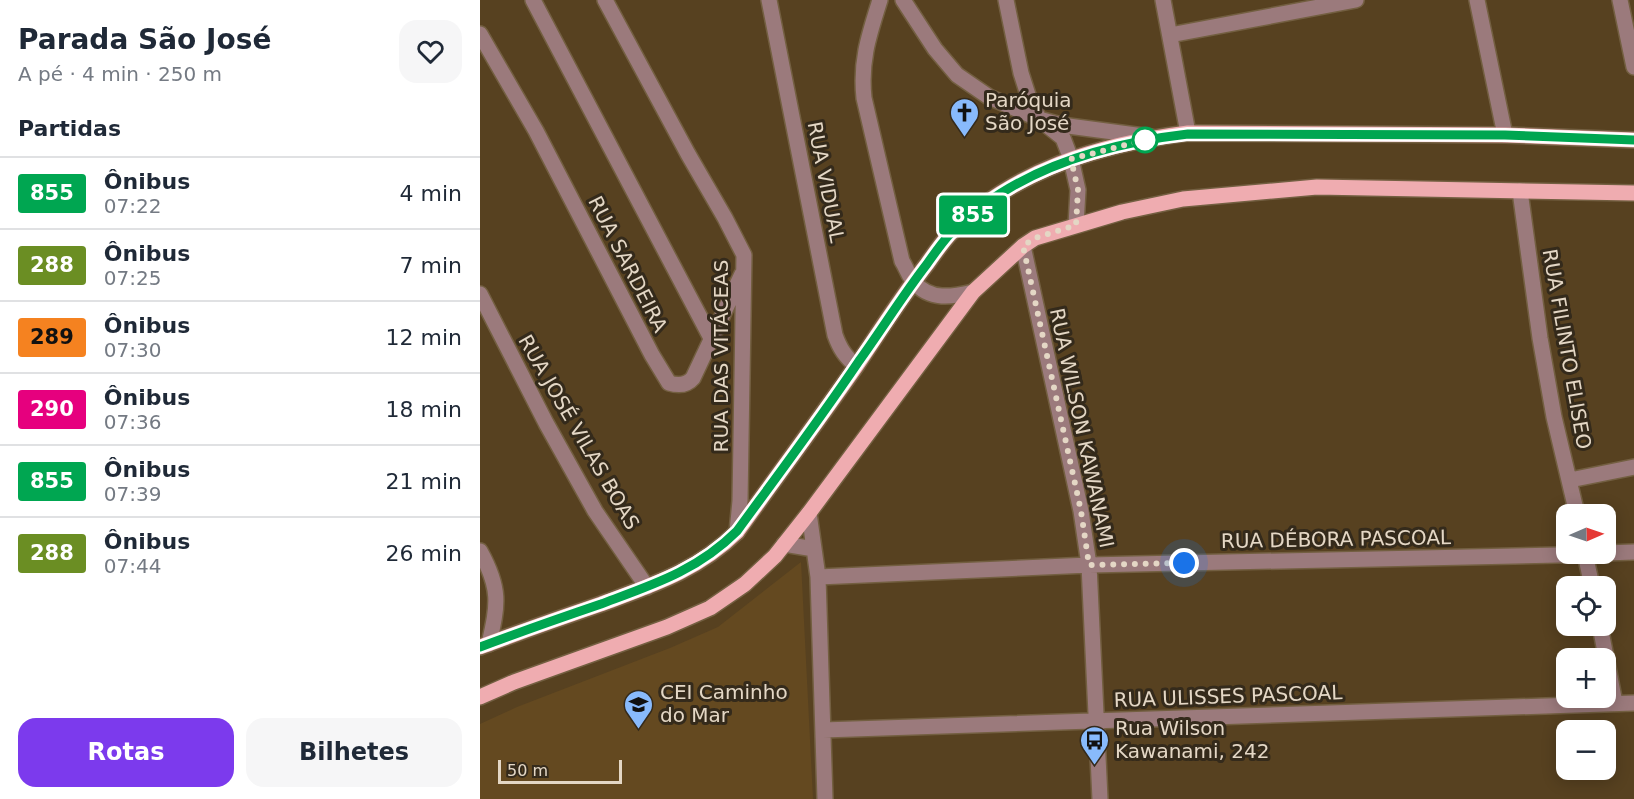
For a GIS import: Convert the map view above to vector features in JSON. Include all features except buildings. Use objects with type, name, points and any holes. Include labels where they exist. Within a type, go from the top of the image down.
[{"type":"main road","points":[[484,646],[647,586],[694,566],[714,552],[737,531],[856,366],[913,282],[948,237],[997,196],[1045,168],[1157,137],[1188,134],[1505,135],[1634,140]]},
{"type":"main road","points":[[480,697],[514,682],[667,627],[710,608],[745,584],[784,544],[809,513],[973,292],[1023,246],[1035,238],[1122,212],[1183,199],[1317,187],[1634,193]]},
{"type":"street","points":[[533,0],[711,338]]},
{"type":"street","name":"RUA DAS VITÁCEAS","points":[[605,0],[741,248],[745,269],[740,501],[737,531]]},
{"type":"street","name":"RUA VIDUAL","points":[[769,0],[835,335],[844,356],[856,366]]},
{"type":"street","points":[[880,0],[863,57],[861,76],[864,98],[902,261],[913,282],[935,296],[952,297],[973,292]]},
{"type":"street","points":[[903,0],[935,49],[957,75],[989,97],[1039,119],[1082,129],[1157,137]]},
{"type":"street","points":[[1006,0],[1021,73],[1029,98],[1039,119],[1063,138],[1071,159],[1078,190],[1076,225]]},
{"type":"street","points":[[1163,0],[1188,134]]},
{"type":"street","points":[[1170,35],[1356,0]]},
{"type":"street","points":[[1477,0],[1505,135]]},
{"type":"street","points":[[1620,0],[1634,67]]},
{"type":"street","name":"RUA SARDEIRA","points":[[480,34],[520,103],[652,355],[669,383],[680,385],[693,378],[745,269]]},
{"type":"street","name":"RUA FILINTO ELISEO","points":[[1520,191],[1540,338],[1554,417],[1575,504]]},
{"type":"street","name":"RUA WILSON KAWANAMI","points":[[1023,246],[1081,511],[1089,565],[1100,799]]},
{"type":"street","name":"RUA JOSÉ VILAS BOAS","points":[[480,294],[546,423],[595,511],[647,586]]},
{"type":"street","points":[[1570,480],[1634,467]]},
{"type":"street","points":[[809,513],[818,577],[825,799]]},
{"type":"street","points":[[784,544],[814,549]]},
{"type":"street","points":[[480,551],[488,566],[496,591],[497,604],[484,646]]},
{"type":"street","name":"RUA DÉBORA PASCOAL","points":[[1616,553],[1634,552]]},
{"type":"street","name":"RUA DÉBORA PASCOAL","points":[[818,577],[1089,565],[1556,555]]},
{"type":"street","name":"RUA ULISSES PASCOAL","points":[[1616,704],[1634,703]]},
{"type":"street","name":"RUA ULISSES PASCOAL","points":[[823,730],[1556,706]]},
{"type":"shaded area","points":[[801,562],[813,799],[480,799],[480,724],[718,627]]},
{"type":"bus line","name":"855","points":[[480,647],[647,586],[694,566],[727,541],[737,531],[856,366],[913,282],[948,237],[997,196],[1045,168],[1100,150],[1157,137],[1188,134],[1505,135],[1634,140]]},
{"type":"place","name":"Paróquia São José","points":[[964,138]]},
{"type":"place","name":"CEI Caminho do Mar","points":[[639,730]]},
{"type":"place","name":"Rua Wilson Kawanami, 242","points":[[1094,766]]},
{"type":"route","points":[[1145,140],[1071,159],[1078,190],[1076,225],[1035,238],[1023,246],[1081,511],[1089,565],[1184,563]]}]
